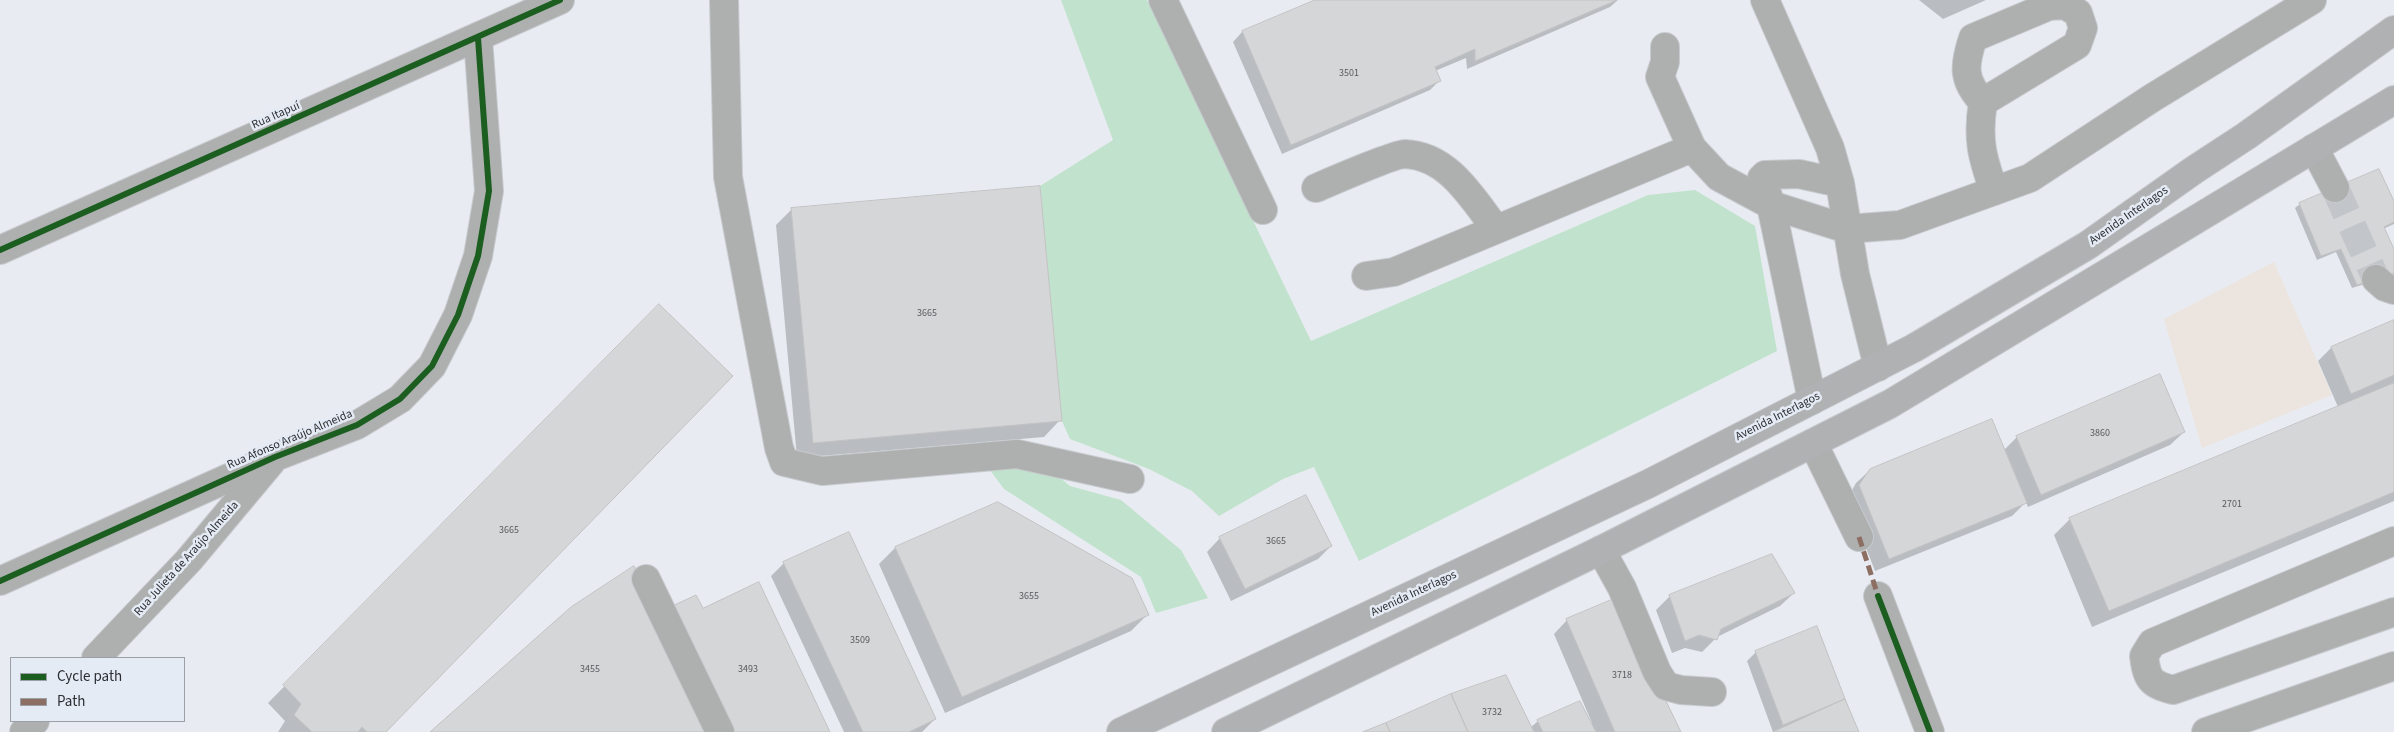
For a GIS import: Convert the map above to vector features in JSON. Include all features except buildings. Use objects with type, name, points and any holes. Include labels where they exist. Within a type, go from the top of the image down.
[{"type":"main road","name":"Avenida Interlagos","points":[[1121,732],[1648,484],[1878,367],[2088,245],[2194,170],[2246,136],[2394,30]]},
{"type":"main road","points":[[1226,732],[1601,550],[1890,404],[2314,148],[2392,105]]},
{"type":"street","name":"Rua Itapuí","points":[[0,250],[560,0]]},
{"type":"street","points":[[724,0],[728,177],[779,448],[784,462],[822,471],[1017,454],[1130,479]]},
{"type":"street","points":[[1163,0],[1263,210]]},
{"type":"street","points":[[1765,0],[1830,148],[1840,183],[1857,282],[1878,367]]},
{"type":"street","points":[[1665,47],[1665,62],[1660,77],[1692,148],[1720,177],[1771,205],[1847,229],[1900,225],[2030,178],[2152,98],[2312,0]]},
{"type":"street","name":"Rua Afonso Araújo Almeida","points":[[0,581],[275,457],[357,425],[400,399],[432,366],[458,315],[478,256],[489,190],[478,38]]},
{"type":"street","points":[[1983,102],[1980,136],[1981,154],[1994,191]]},
{"type":"street","points":[[1366,276],[1394,272],[1692,148]]},
{"type":"street","points":[[2314,148],[2335,188]]},
{"type":"street","points":[[1316,188],[1404,154],[1426,159],[1433,161],[1460,180],[1496,230]]},
{"type":"street","points":[[1812,400],[1771,205],[1762,178],[1765,175],[1799,174],[1840,183]]},
{"type":"street","points":[[1813,443],[1859,537]]},
{"type":"street","name":"Rua Julieta de Araújo Almeida","points":[[97,657],[189,560],[275,457]]},
{"type":"street","points":[[2394,541],[2152,643],[2144,656],[2146,674],[2157,686],[2173,690],[2394,612]]},
{"type":"street","points":[[1601,550],[1622,588],[1657,672],[1666,686],[1681,690],[1712,692]]},
{"type":"street","points":[[646,579],[720,732]]},
{"type":"street","points":[[1878,596],[1930,732]]},
{"type":"street","points":[[2206,732],[2394,666]]},
{"type":"street","points":[[24,732],[34,722]]},
{"type":"shaded area","points":[[2274,262],[2332,395],[2202,448],[2164,319]]},
{"type":"green space","points":[[1061,0],[1147,0],[1311,341],[1648,195],[1695,190],[1755,226],[1777,351],[1359,561],[1314,467],[1283,479],[1219,516],[1192,491],[1149,469],[1070,439],[1062,421],[1040,186],[1113,140]]},
{"type":"green space","points":[[1018,443],[1070,486],[1121,500],[1181,550],[1208,598],[1156,613],[1141,577],[1004,489],[978,454]]},
{"type":"tunnel","points":[[2335,188],[2376,279]]},
{"type":"marked path","points":[[1859,537],[1878,596]]},
{"type":"cycle path","points":[[0,250],[560,0]]},
{"type":"cycle path","points":[[0,581],[275,457],[357,425],[400,399],[432,366],[458,315],[478,256],[489,191],[478,38]]},
{"type":"cycle path","points":[[1878,596],[1930,732]]}]
